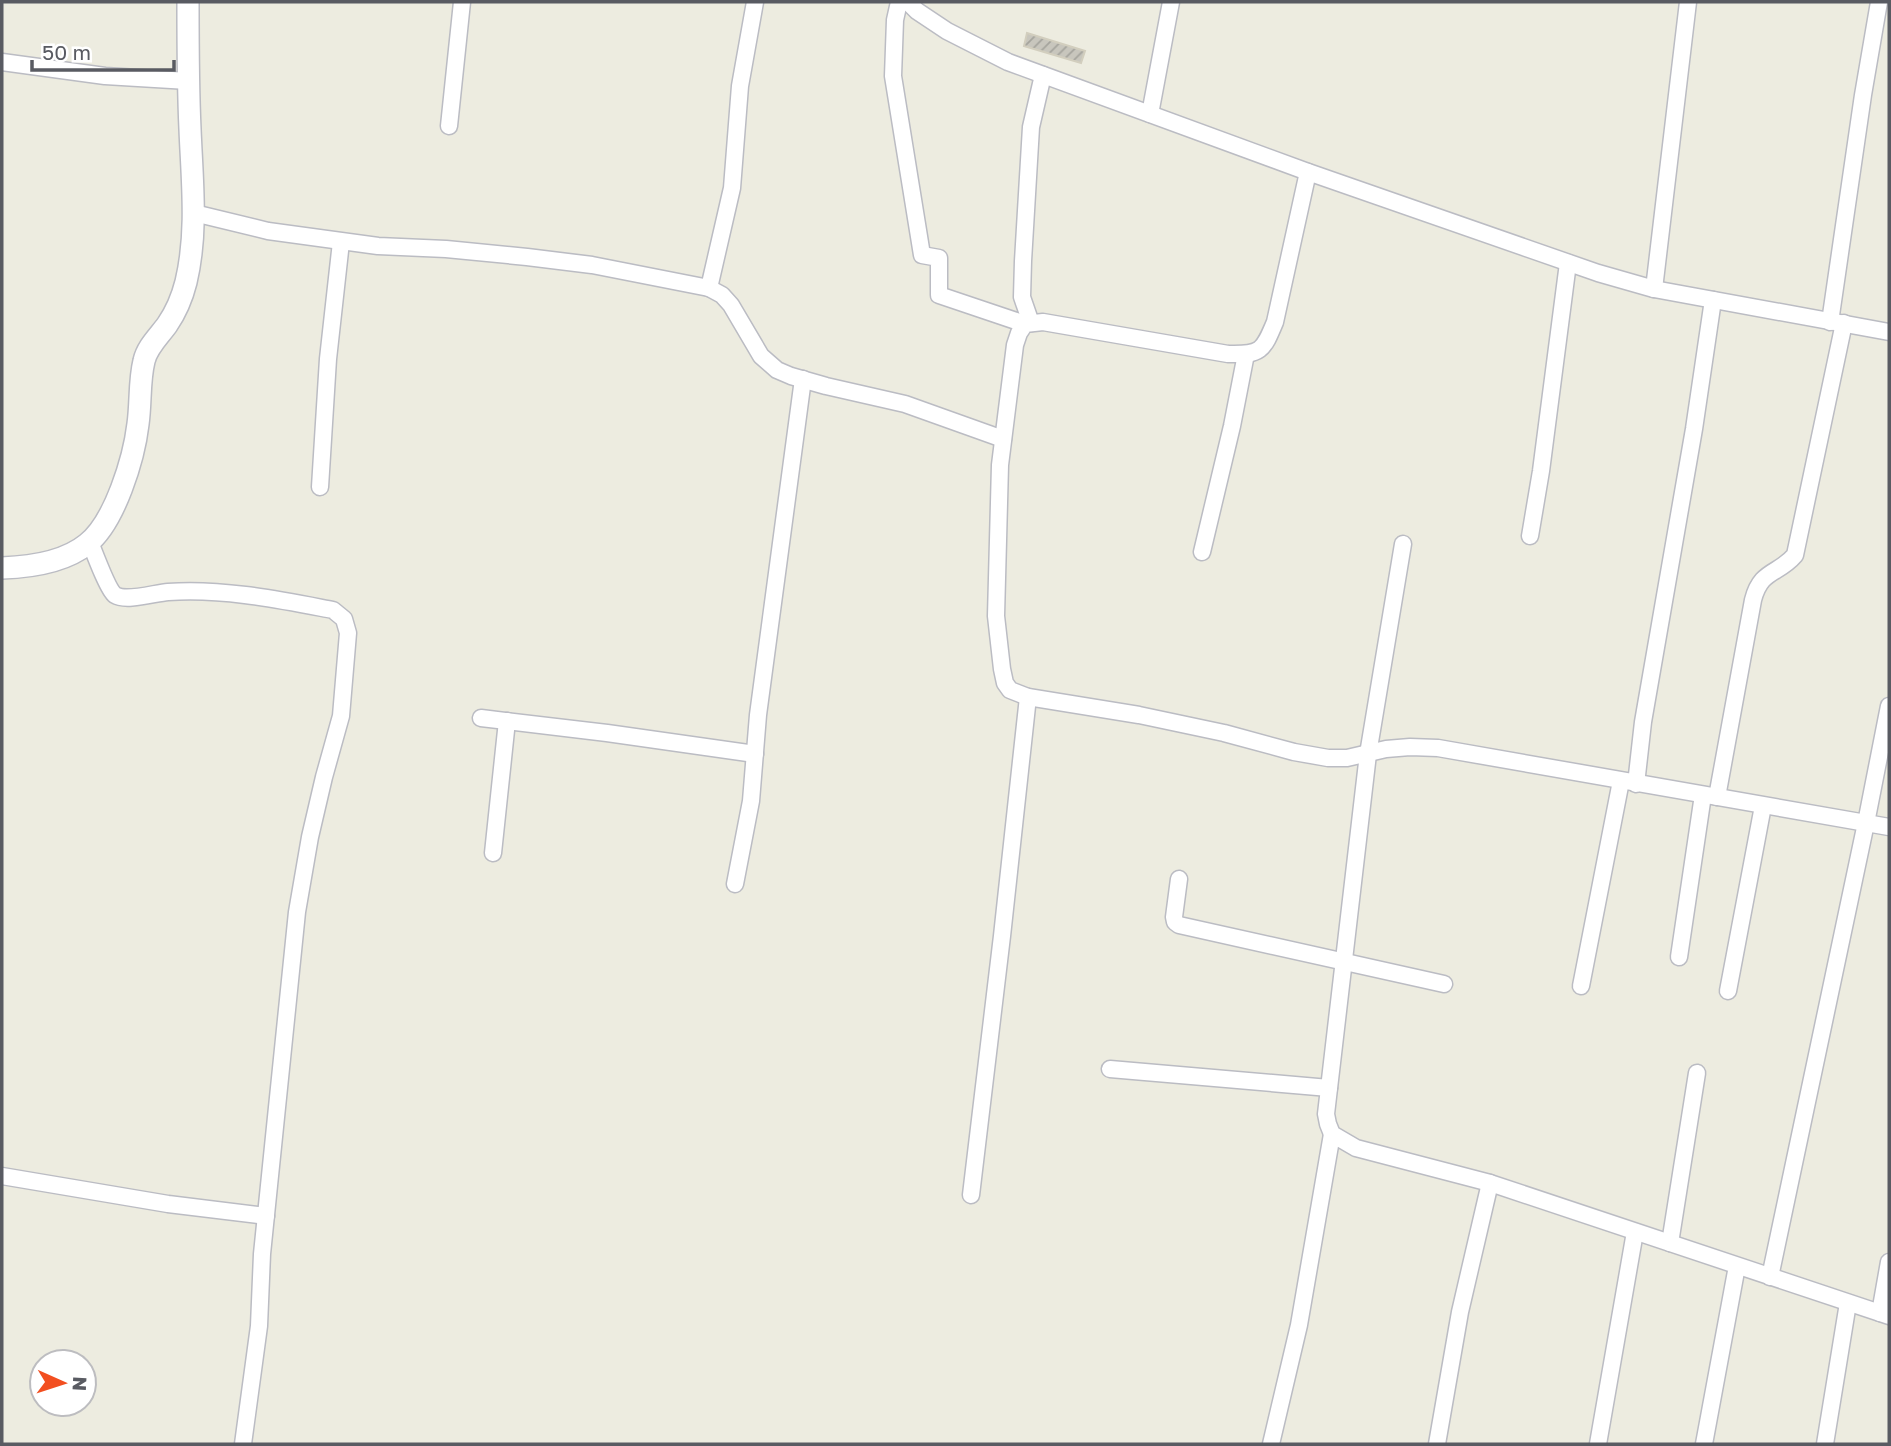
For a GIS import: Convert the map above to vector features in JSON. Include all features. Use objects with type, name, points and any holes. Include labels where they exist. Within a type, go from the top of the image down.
[{"type":"street","points":[[92,548],[113,508],[135,449],[144,358],[178,307],[192,256],[194,213],[188,80],[188,2]]},
{"type":"street","points":[[449,126],[462,2]]},
{"type":"street","points":[[709,288],[732,188],[740,86],[755,2]]},
{"type":"street","points":[[900,2],[895,20],[893,76],[922,255],[939,258],[939,295],[1028,323],[1043,322],[1228,354],[1247,354],[1266,343],[1275,322],[1308,172]]},
{"type":"street","points":[[908,2],[947,31],[1008,62],[1308,172],[1568,263],[1654,289],[1889,332]]},
{"type":"street","points":[[1150,114],[1171,2]]},
{"type":"street","points":[[1654,289],[1688,2]]},
{"type":"street","points":[[1679,957],[1710,796],[1756,589],[1771,572],[1795,555],[1837,323],[1863,95],[1879,2]]},
{"type":"street","points":[[2,62],[105,76],[188,80]]},
{"type":"street","points":[[1028,323],[1022,297],[1031,127],[1043,75]]},
{"type":"street","points":[[194,213],[268,232],[378,246],[540,258],[592,265],[709,288],[722,295],[731,305],[761,356],[777,370],[905,404],[1003,439]]},
{"type":"street","points":[[320,487],[328,359],[341,242]]},
{"type":"street","points":[[1530,536],[1568,263]]},
{"type":"street","points":[[1581,986],[1643,722],[1694,429],[1713,300]]},
{"type":"street","points":[[1028,323],[1019,333],[1015,345],[1000,465],[996,615],[999,651],[1005,683],[1010,690],[1028,698],[1139,715],[1328,758],[1347,758],[1410,747],[1438,748],[1889,827]]},
{"type":"street","points":[[1202,552],[1247,354]]},
{"type":"street","points":[[735,884],[751,801],[758,715],[803,379]]},
{"type":"street","points":[[1271,1444],[1299,1325],[1332,1134],[1326,1114],[1368,754],[1403,544]]},
{"type":"street","points":[[2,568],[40,564],[92,548]]},
{"type":"street","points":[[92,548],[114,595],[124,597],[168,592],[208,592],[279,600],[333,610],[340,614],[348,626],[341,716],[310,837],[297,912],[266,1216],[259,1326],[243,1444]]},
{"type":"street","points":[[971,1195],[1028,698]]},
{"type":"street","points":[[1770,1277],[1889,706]]},
{"type":"street","points":[[481,718],[755,754]]},
{"type":"street","points":[[493,853],[507,721]]},
{"type":"street","points":[[1728,991],[1763,806]]},
{"type":"street","points":[[1179,879],[1174,916],[1179,925],[1444,984]]},
{"type":"street","points":[[1110,1069],[1329,1088]]},
{"type":"street","points":[[1670,1243],[1698,1073]]},
{"type":"street","points":[[1332,1134],[1356,1148],[1490,1183],[1884,1315],[1889,1262]]},
{"type":"street","points":[[2,1176],[168,1204],[266,1216]]},
{"type":"street","points":[[1437,1444],[1460,1312],[1490,1183]]},
{"type":"street","points":[[1598,1444],[1635,1231]]},
{"type":"street","points":[[1704,1444],[1737,1266]]},
{"type":"street","points":[[1825,1444],[1849,1303]]},
{"type":"building","points":[[1027,33],[1085,51],[1081,63],[1024,46]]}]
